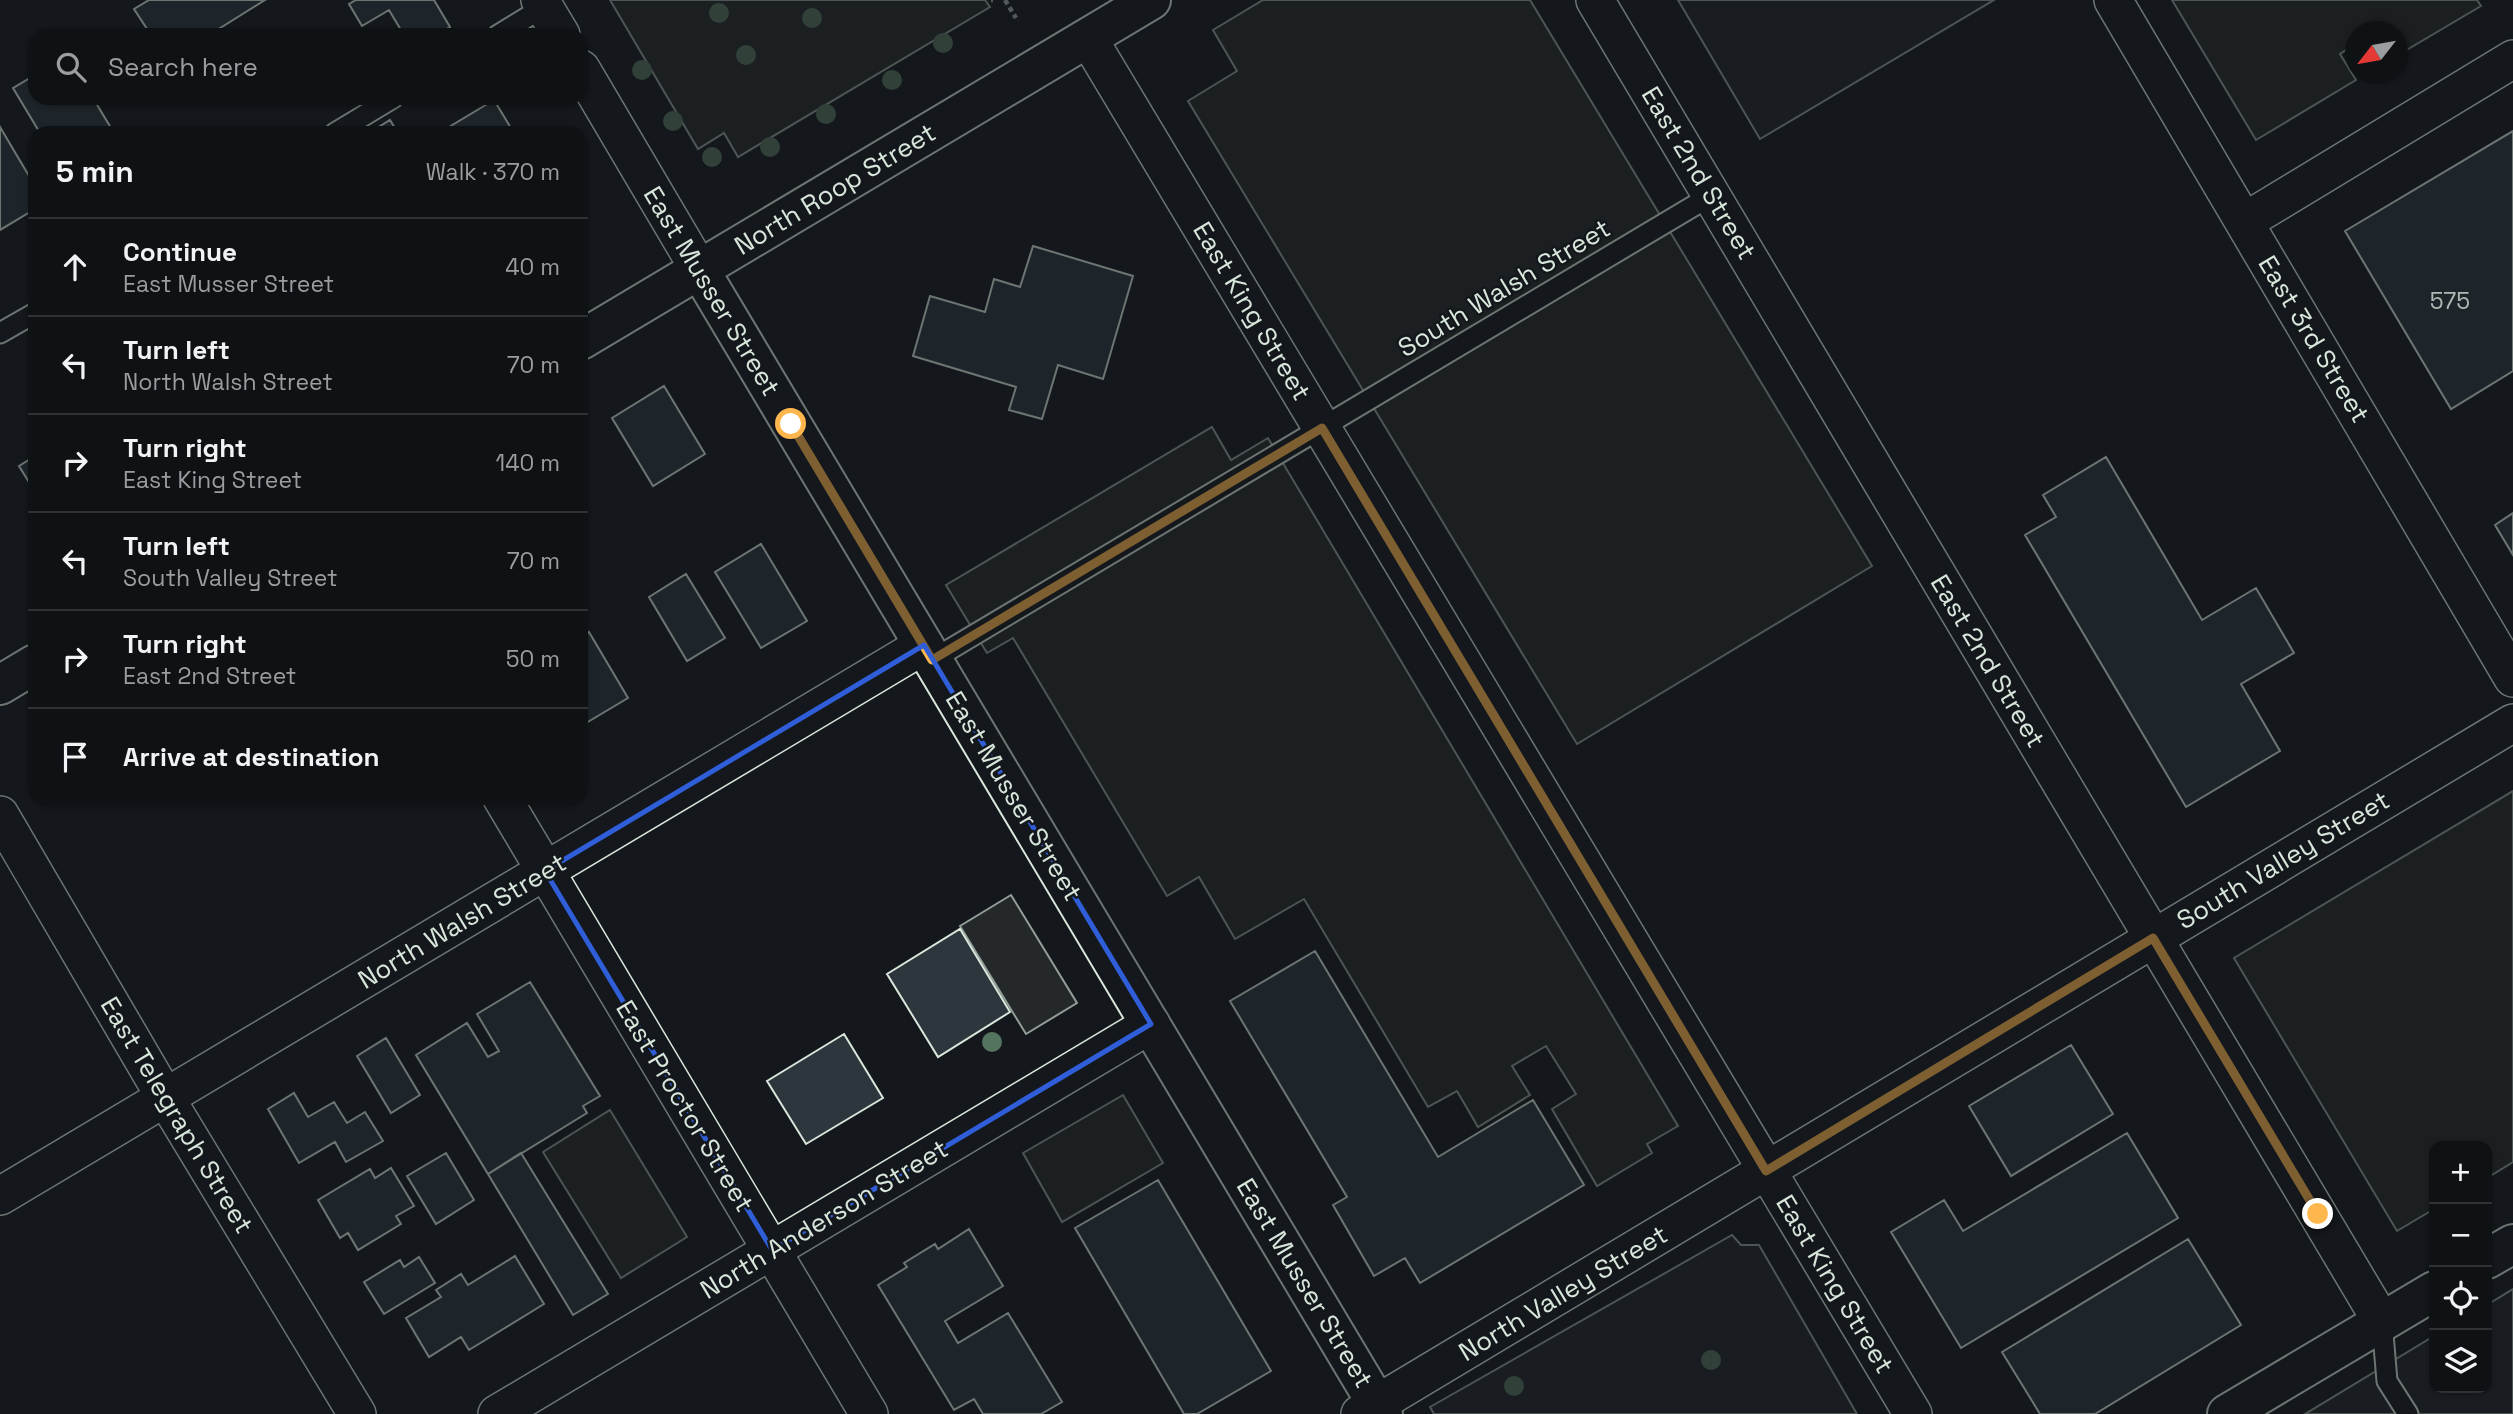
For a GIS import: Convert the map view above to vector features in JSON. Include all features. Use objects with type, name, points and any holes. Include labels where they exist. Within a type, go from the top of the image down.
[{"type":"street","name":"North Roop Street","points":[[588,336],[1151,0]]},
{"type":"street","name":"East 2nd Street","points":[[1595,0],[2382,1322]]},
{"type":"street","name":"East 3rd Street","points":[[2113,0],[2513,678]]},
{"type":"street","name":"East King Street","points":[[1088,38],[1913,1414]]},
{"type":"street","points":[[2244,222],[2513,59]]},
{"type":"street","name":"East Musser Street","points":[[588,81],[1151,1024],[1374,1411]]},
{"type":"street","name":"North Walsh Street","points":[[0,1196],[545,871],[928,652]]},
{"type":"street","points":[[0,685],[28,668]]},
{"type":"street","name":"South Valley Street","points":[[1766,1171],[2513,723]]},
{"type":"street","name":"East Proctor Street","points":[[506,805],[869,1414]]},
{"type":"street","name":"East Telegraph Street","points":[[0,815],[357,1414]]},
{"type":"street","name":"North Anderson Street","points":[[497,1414],[1151,1024]]},
{"type":"street","name":"North Valley Street","points":[[1374,1411],[1766,1171]]},
{"type":"street","points":[[2492,1256],[2513,1244]]},
{"type":"street","points":[[2227,1414],[2429,1294]]},
{"type":"lane","points":[[515,28],[548,14]]},
{"type":"lane","points":[[347,126],[381,105]]},
{"type":"lane","name":"South Walsh Street","points":[[1322,428],[1712,195]]},
{"type":"lane","points":[[0,333],[28,317]]},
{"type":"lane","name":"North Walsh Street","points":[[928,652],[1322,428]]},
{"type":"lane","points":[[2382,1322],[2387,1381],[2407,1414]]},
{"type":"path","points":[[1005,0],[1016,18]]},
{"type":"highlighted area","points":[[924,645],[1151,1024],[772,1250],[545,871]]},
{"type":"shaded area","points":[[610,0],[985,0],[990,7],[738,157],[724,133],[698,149]]},
{"type":"shaded area","points":[[1263,0],[1530,0],[1872,566],[1577,744],[1188,101],[1237,71],[1213,30]]},
{"type":"shaded area","points":[[1678,0],[1994,0],[1760,139]]},
{"type":"shaded area","points":[[2172,0],[2477,0],[2481,6],[2408,49],[2408,21],[2345,21],[2345,51],[2340,54],[2345,62],[2345,84],[2349,84],[2256,140]]},
{"type":"shaded area","points":[[1212,427],[1231,460],[1268,438],[1678,1126],[1647,1144],[1652,1153],[1597,1186],[1552,1109],[1576,1094],[1546,1046],[1512,1066],[1530,1095],[1478,1127],[1457,1091],[1428,1107],[1304,899],[1235,939],[1199,877],[1167,896],[1013,638],[987,653],[946,585]]},
{"type":"shaded area","points":[[2513,791],[2513,1162],[2492,1175],[2492,1141],[2429,1141],[2429,1212],[2397,1231],[2234,958]]},
{"type":"shaded area","points":[[1011,895],[1077,1003],[1026,1034],[960,926]]},
{"type":"shaded area","points":[[1123,1095],[1163,1163],[1062,1222],[1023,1153]]},
{"type":"shaded area","points":[[610,1110],[687,1237],[621,1278],[543,1152]]},
{"type":"shaded area","points":[[1732,1235],[1741,1245],[1759,1245],[1857,1414],[1434,1414],[1430,1407]]},
{"type":"shaded area","points":[[2513,1289],[2513,1414],[2305,1414],[2429,1339],[2429,1393],[2492,1393],[2492,1302]]},
{"type":"building","points":[[149,0],[265,0],[220,28],[146,28],[134,9]]},
{"type":"building","points":[[356,0],[434,0],[450,27],[400,28],[389,10],[362,26],[349,4]]},
{"type":"building","points":[[28,79],[28,105],[97,105],[110,126],[36,126],[13,88]]},
{"type":"building","points":[[486,105],[497,105],[510,126],[451,126]]},
{"type":"building","points":[[390,120],[394,126],[380,126]]},
{"type":"building","points":[[0,127],[28,174],[28,213],[0,230]]},
{"type":"building","points":[[2513,131],[2513,371],[2451,409],[2345,231]]},
{"type":"building","points":[[1033,246],[1133,276],[1103,379],[1058,365],[1042,419],[1009,410],[1016,387],[913,356],[930,296],[985,312],[994,279],[1020,287]]},
{"type":"building","points":[[664,386],[705,454],[653,486],[612,418]]},
{"type":"building","points":[[2106,457],[2202,620],[2256,588],[2294,653],[2241,684],[2280,751],[2186,807],[2025,535],[2056,517],[2043,495]]},
{"type":"building","points":[[28,460],[28,481],[19,466]]},
{"type":"building","points":[[2513,513],[2513,555],[2495,525]]},
{"type":"building","points":[[761,544],[807,621],[761,648],[715,572]]},
{"type":"building","points":[[686,574],[725,638],[687,661],[649,597]]},
{"type":"building","points":[[588,633],[628,698],[588,722]]},
{"type":"building","points":[[960,929],[1010,1012],[938,1057],[887,974]]},
{"type":"building","points":[[1315,951],[1438,1157],[1533,1100],[1584,1185],[1420,1283],[1405,1258],[1374,1276],[1333,1205],[1347,1197],[1230,1001]]},
{"type":"building","points":[[530,982],[600,1096],[583,1106],[587,1113],[488,1174],[416,1055],[467,1023],[488,1057],[499,1051],[477,1014]]},
{"type":"building","points":[[844,1034],[883,1098],[806,1144],[767,1081]]},
{"type":"building","points":[[386,1038],[420,1095],[391,1113],[357,1056]]},
{"type":"building","points":[[2071,1045],[2113,1114],[2011,1176],[1969,1106]]},
{"type":"building","points":[[294,1093],[308,1117],[334,1102],[347,1123],[365,1112],[383,1141],[346,1162],[335,1142],[299,1163],[268,1109]]},
{"type":"building","points":[[2127,1133],[2178,1218],[1961,1348],[1891,1232],[1944,1200],[1963,1231]]},
{"type":"building","points":[[446,1153],[474,1200],[436,1224],[407,1176]]},
{"type":"building","points":[[521,1153],[608,1294],[573,1315],[488,1174]]},
{"type":"building","points":[[391,1168],[414,1206],[396,1216],[401,1224],[358,1250],[348,1233],[340,1238],[318,1200],[370,1169],[375,1178]]},
{"type":"building","points":[[1158,1180],[1271,1371],[1197,1414],[1184,1414],[1075,1228]]},
{"type":"building","points":[[969,1229],[1003,1286],[945,1321],[958,1343],[1008,1313],[1062,1402],[1041,1414],[983,1414],[974,1399],[954,1410],[878,1285],[907,1267],[904,1263],[935,1244],[938,1249]]},
{"type":"building","points":[[2188,1239],[2241,1325],[2095,1414],[2040,1414],[2002,1352]]},
{"type":"building","points":[[515,1256],[544,1304],[469,1350],[461,1337],[429,1357],[406,1318],[441,1297],[436,1290],[461,1274],[468,1285]]},
{"type":"building","points":[[419,1257],[435,1283],[384,1314],[364,1282],[400,1260],[404,1267]]},
{"type":"route","points":[[791,424],[932,660],[1322,428],[1766,1171],[2153,938],[2318,1214]]}]
